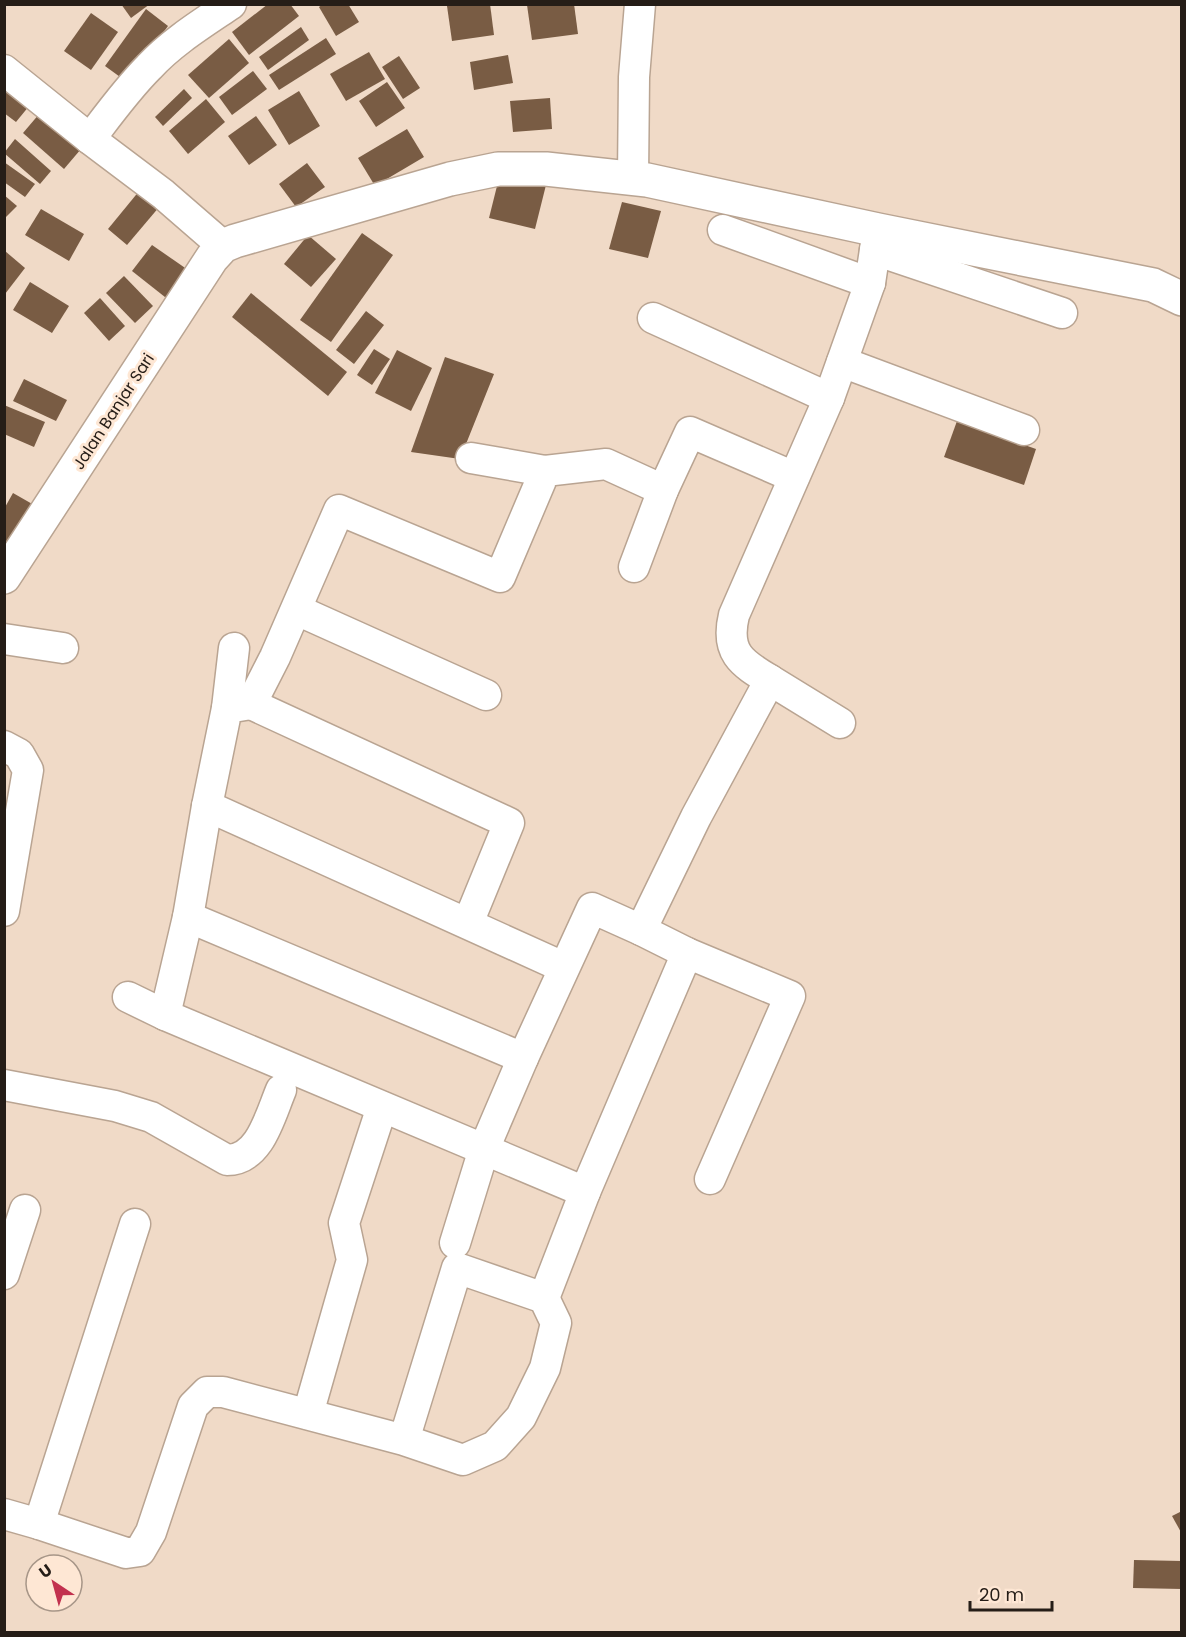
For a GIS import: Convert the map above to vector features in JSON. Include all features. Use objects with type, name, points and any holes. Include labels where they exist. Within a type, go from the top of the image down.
[{"type":"street","points":[[90,140],[123,96],[151,65],[231,4]]},
{"type":"street","points":[[633,178],[634,76],[640,4]]},
{"type":"street","points":[[4,70],[90,140],[163,194],[223,246],[235,240],[439,183],[498,169],[546,169],[633,178],[877,240],[1153,285],[1182,299]]},
{"type":"street","points":[[723,230],[870,283]]},
{"type":"street","points":[[840,723],[745,665],[734,649],[730,632],[734,615],[829,398],[870,283],[877,240]]},
{"type":"street","points":[[877,240],[1062,313]]},
{"type":"street","name":"Jalan Banjar Sari","points":[[4,577],[212,258],[223,246]]},
{"type":"street","points":[[653,318],[829,398]]},
{"type":"street","points":[[842,362],[1024,430]]},
{"type":"street","points":[[634,567],[663,490],[690,432],[794,477]]},
{"type":"street","points":[[471,458],[545,471],[606,464],[663,490]]},
{"type":"street","points":[[165,1015],[188,917],[207,806],[239,706],[297,609],[339,510],[500,577],[545,471]]},
{"type":"street","points":[[297,609],[486,695]]},
{"type":"street","points":[[4,639],[63,648]]},
{"type":"street","points":[[234,648],[239,706]]},
{"type":"street","points":[[641,930],[696,817],[770,680]]},
{"type":"street","points":[[239,706],[509,824],[468,923]]},
{"type":"street","points":[[4,746],[19,754],[28,770],[8,862],[4,911]]},
{"type":"street","points":[[207,806],[563,967]]},
{"type":"street","points":[[455,1243],[484,1149],[563,967],[592,908],[687,953],[790,996],[710,1179]]},
{"type":"street","points":[[188,917],[523,1058]]},
{"type":"street","points":[[544,1298],[585,1192],[687,953]]},
{"type":"street","points":[[128,997],[165,1015],[585,1192]]},
{"type":"street","points":[[4,1085],[115,1106],[151,1117],[227,1160],[238,1160],[250,1153],[263,1132],[281,1090]]},
{"type":"street","points":[[308,1414],[352,1260],[344,1223],[382,1107]]},
{"type":"street","points":[[4,1274],[25,1210]]},
{"type":"street","points":[[39,1524],[135,1224]]},
{"type":"street","points":[[4,1514],[126,1553],[140,1551],[152,1532],[193,1406],[207,1392],[223,1392],[308,1414],[404,1440],[463,1460],[495,1446],[521,1418],[545,1368],[556,1323],[544,1298],[458,1268],[404,1440]]},
{"type":"building","points":[[121,4],[150,4],[131,18]]},
{"type":"building","points":[[268,4],[290,4],[299,16],[249,55],[232,32]]},
{"type":"building","points":[[323,4],[348,4],[359,22],[336,36],[319,7]]},
{"type":"building","points":[[490,4],[494,35],[452,41],[447,6]]},
{"type":"building","points":[[574,4],[578,34],[532,40],[527,5]]},
{"type":"building","points":[[146,9],[168,26],[127,82],[105,66]]},
{"type":"building","points":[[91,13],[118,32],[91,70],[64,51]]},
{"type":"building","points":[[301,27],[309,40],[268,70],[259,57]]},
{"type":"building","points":[[326,38],[336,54],[279,90],[269,75]]},
{"type":"building","points":[[229,39],[249,63],[209,98],[188,75]]},
{"type":"building","points":[[369,52],[385,79],[346,101],[330,74]]},
{"type":"building","points":[[508,55],[513,83],[474,90],[470,62]]},
{"type":"building","points":[[399,56],[420,88],[403,99],[382,67]]},
{"type":"building","points":[[253,71],[267,89],[232,115],[219,97]]},
{"type":"building","points":[[4,79],[34,100],[16,122],[4,113]]},
{"type":"building","points":[[387,82],[405,108],[376,127],[359,101]]},
{"type":"building","points":[[184,89],[192,98],[163,126],[155,117]]},
{"type":"building","points":[[299,91],[320,126],[289,145],[268,110]]},
{"type":"building","points":[[550,98],[552,129],[513,132],[510,101]]},
{"type":"building","points":[[206,99],[225,122],[188,154],[169,131]]},
{"type":"building","points":[[40,113],[81,149],[64,169],[23,133]]},
{"type":"building","points":[[256,116],[277,145],[249,165],[228,136]]},
{"type":"building","points":[[407,129],[424,157],[375,186],[358,158]]},
{"type":"building","points":[[15,139],[51,171],[40,184],[4,153]]},
{"type":"building","points":[[4,162],[35,184],[25,197],[4,182]]},
{"type":"building","points":[[307,163],[325,187],[296,207],[279,184]]},
{"type":"building","points":[[500,174],[546,185],[535,229],[489,218]]},
{"type":"building","points":[[140,190],[160,206],[127,245],[108,229]]},
{"type":"building","points":[[4,195],[17,206],[4,219]]},
{"type":"building","points":[[622,202],[661,211],[648,258],[609,249]]},
{"type":"building","points":[[41,209],[84,234],[69,261],[25,235]]},
{"type":"building","points":[[362,233],[393,255],[331,342],[300,320]]},
{"type":"building","points":[[308,235],[336,259],[311,287],[284,264]]},
{"type":"building","points":[[152,245],[191,272],[170,301],[132,271]]},
{"type":"building","points":[[5,251],[25,268],[5,294]]},
{"type":"building","points":[[124,276],[153,306],[135,323],[106,293]]},
{"type":"building","points":[[30,282],[69,306],[52,333],[13,310]]},
{"type":"building","points":[[251,293],[347,372],[328,396],[232,317]]},
{"type":"building","points":[[100,298],[125,326],[109,341],[84,313]]},
{"type":"building","points":[[366,311],[384,325],[354,364],[336,350]]},
{"type":"building","points":[[374,349],[390,359],[372,385],[357,375]]},
{"type":"building","points":[[397,350],[432,368],[411,411],[375,393]]},
{"type":"building","points":[[445,357],[494,374],[460,459],[411,452]]},
{"type":"building","points":[[24,379],[67,400],[56,421],[13,401]]},
{"type":"building","points":[[4,405],[45,422],[34,447],[4,434]]},
{"type":"building","points":[[957,421],[1036,449],[1024,485],[944,457]]},
{"type":"building","points":[[13,493],[34,505],[4,547],[4,509]]},
{"type":"building","points":[[1182,1511],[1182,1534],[1172,1516]]},
{"type":"building","points":[[1134,1560],[1182,1561],[1182,1589],[1133,1588]]}]
